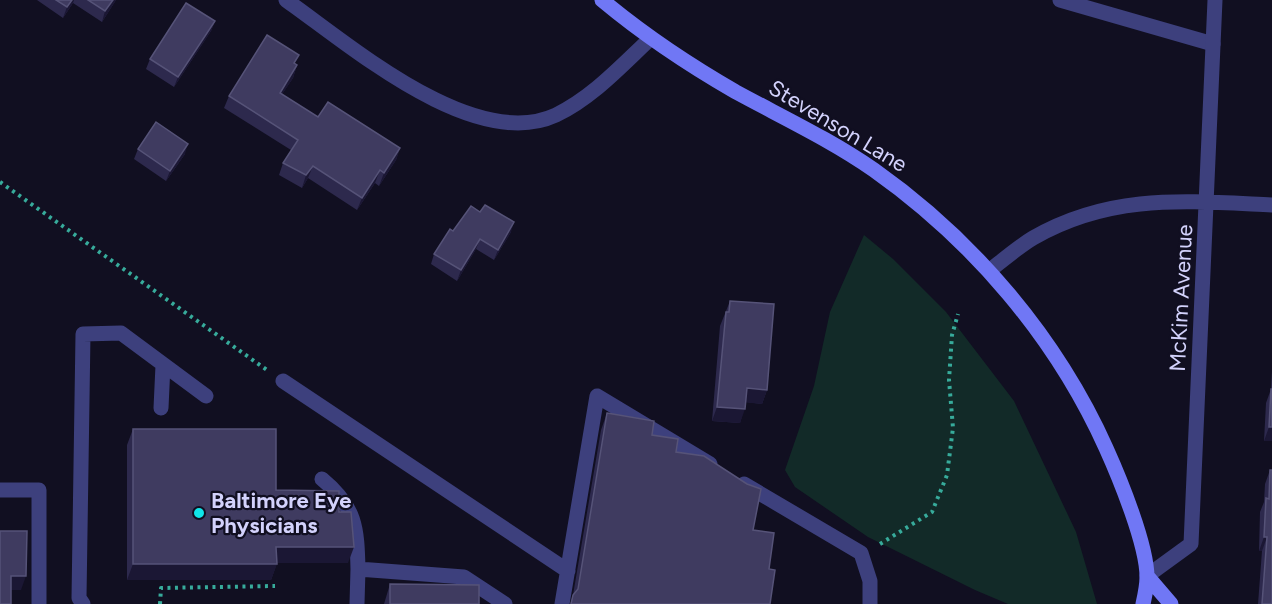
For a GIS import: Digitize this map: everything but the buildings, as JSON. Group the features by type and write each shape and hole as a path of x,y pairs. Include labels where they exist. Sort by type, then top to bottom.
{"street":[{"path":"286,0 425,96 482,119 517,123 553,116 586,99 651,38"},
{"name":"Stevenson Lane","path":"602,0 651,38 702,72 873,169 933,216 989,271 1026,316 1079,392 1127,499 1147,576 1143,604"},
{"path":"1060,0 1213,44"},
{"name":"McKim Avenue","path":"1147,576 1191,544 1208,201 1215,0"},
{"path":"989,271 1031,239 1095,210 1127,203 1208,201 1272,205"},
{"path":"83,604 79,598 82,334 121,333 206,396"},
{"path":"161,408 163,364"},
{"path":"283,381 568,571"},
{"path":"562,604 597,396 861,554 870,581 870,604"},
{"path":"322,479 342,496 357,532 357,604"},
{"path":"0,490 39,490 39,604"},
{"path":"358,569 464,577 505,604"},
{"name":"Stevenson Lane","path":"1147,576 1171,604"}],"path":[{"path":"0,182 283,381"},
{"path":"861,554 932,512 947,475 953,428 949,380 952,336 958,314"},
{"path":"160,604 161,588 275,586"}],"green space":[{"path":"864,235 893,259 946,312 1014,401 1076,532 1097,604 1008,604 868,537 795,487 785,470 814,386 830,312"}],"place":[{"name":"Baltimore Eye Physicians","path":"199,513"}]}
